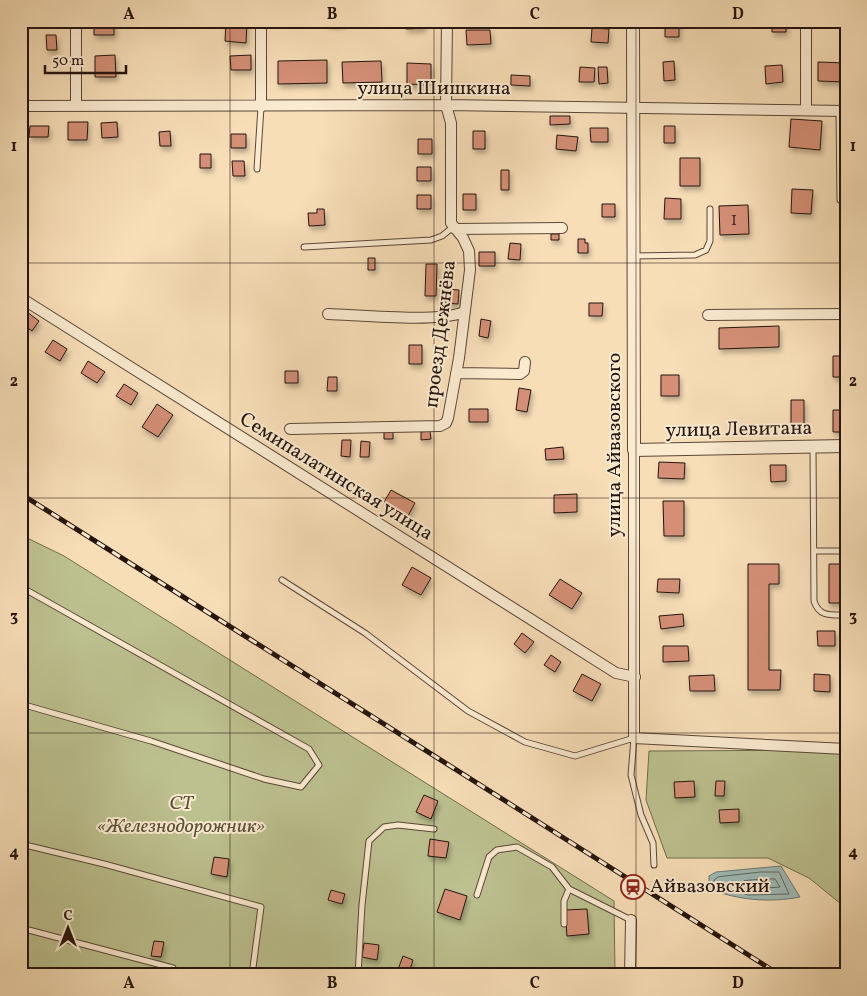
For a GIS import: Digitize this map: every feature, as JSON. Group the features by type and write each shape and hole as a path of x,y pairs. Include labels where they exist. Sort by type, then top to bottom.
{"street":[{"path":"76,21 76,106"},
{"path":"261,21 261,107"},
{"name":"проезд Дежнёва","path":"290,429 433,427 446,423 456,373 470,270 469,251 463,238 451,224 451,123 446,105 447,21"},
{"name":"улица Айвазовского","path":"633,21 634,738"},
{"path":"806,21 806,110"},
{"name":"улица Шишкина","path":"21,106 261,107 446,105 842,111"},
{"path":"454,228 562,228"},
{"name":"Семипалатинская улица","path":"21,298 616,673 635,677"},
{"path":"328,314 432,317 456,316 464,312"},
{"path":"708,315 846,314"},
{"path":"456,373 520,374 524,371 525,362"},
{"name":"улица Левитана","path":"634,450 846,446"},
{"path":"634,738 846,749"},
{"path":"630,975 631,920"}],"lane":[{"path":"257,169 261,107"},
{"path":"840,200 842,111"},
{"path":"633,256 695,256 706,250 710,241 710,209"},
{"path":"304,247 431,240 442,236 454,228"},
{"path":"813,447 814,601 817,610 824,614 846,615"},
{"path":"814,551 846,551"},
{"path":"282,580 365,633 468,711 525,742 575,756 634,738"},
{"path":"21,587 309,750 319,765 301,787 264,779 151,741 21,704"},
{"name":"улица Айвазовского","path":"634,738 631,775 641,815 653,843 654,865"},
{"path":"358,975 362,905 369,841 384,827 398,825 434,829"},
{"path":"21,844 104,864 261,907 252,975"},
{"path":"477,895 489,857 497,850 516,847 526,850 552,867 569,889 631,920"},
{"path":"564,924 564,901 569,889"},
{"path":"21,928 173,968"}],"green space":[{"name":"СТ «Железнодорожник»","path":"21,535 64,556 614,901 615,975 21,975"},
{"path":"846,750 846,908 809,878 768,858 667,858 646,800 649,751"}],"water":[{"path":"781,866 800,897 765,900 731,896 709,889 709,876 716,872"}],"building":[{"path":"94,21 114,21 114,35 94,35"},
{"path":"226,21 247,21 246,43 225,41"},
{"path":"327,21 343,21 343,24 328,24"},
{"path":"406,21 424,21 424,28 406,29"},
{"path":"665,21 679,21 679,37 665,37"},
{"path":"772,21 786,21 786,32 772,32"},
{"path":"592,28 609,29 608,43 591,42"},
{"path":"466,30 490,30 491,44 467,45"},
{"path":"46,35 56,35 57,50 47,50"},
{"path":"115,55 116,77 95,77 95,56"},
{"path":"251,55 251,70 231,70 230,56"},
{"path":"327,60 327,83 278,84 278,61"},
{"path":"381,61 382,82 343,83 342,62"},
{"path":"674,61 675,80 664,81 663,62"},
{"path":"818,62 846,63 846,82 818,81"},
{"path":"407,63 431,64 431,85 407,84"},
{"path":"782,65 783,82 766,84 765,66"},
{"path":"580,67 595,68 594,82 579,82"},
{"path":"598,67 607,67 608,83 599,84"},
{"path":"511,75 530,76 530,86 511,85"},
{"path":"550,116 570,116 570,124 550,125"},
{"path":"791,119 822,121 820,150 789,147"},
{"path":"68,122 88,122 87,140 68,140"},
{"path":"117,122 118,137 102,138 101,123"},
{"path":"30,126 49,126 48,137 29,137"},
{"path":"664,126 675,126 675,143 664,143"},
{"path":"590,128 608,128 608,142 591,142"},
{"path":"170,131 171,146 160,146 159,132"},
{"path":"473,131 485,131 485,149 473,149"},
{"path":"231,134 246,134 246,148 231,148"},
{"path":"557,135 578,137 576,151 556,149"},
{"path":"418,139 432,139 432,154 418,154"},
{"path":"200,154 211,154 211,168 200,168"},
{"path":"680,158 700,158 700,186 680,186"},
{"path":"232,161 244,161 245,176 233,176"},
{"path":"417,167 431,167 431,181 417,181"},
{"path":"501,170 509,170 509,190 501,190"},
{"path":"792,189 813,190 811,214 791,213"},
{"path":"463,194 476,194 476,210 463,210"},
{"path":"417,195 431,195 431,209 417,209"},
{"path":"665,198 681,199 681,219 664,219"},
{"path":"602,204 615,204 615,217 602,217"},
{"path":"748,205 749,234 720,235 719,206"},
{"path":"317,209 324,209 325,225 309,226 308,213 317,213"},
{"path":"551,234 559,234 559,240 551,240"},
{"path":"578,239 585,239 585,243 588,243 588,253 578,253"},
{"path":"510,243 521,244 520,260 508,259"},
{"path":"479,252 495,252 495,266 479,266"},
{"path":"368,258 375,258 375,270 368,270"},
{"path":"426,264 437,264 436,296 425,296"},
{"path":"446,289 459,290 458,304 445,303"},
{"path":"589,303 603,303 602,316 589,316"},
{"path":"23,309 39,321 32,331 21,323"},
{"path":"481,319 491,321 488,338 479,336"},
{"path":"779,326 779,347 719,349 719,328"},
{"path":"53,340 67,349 60,361 45,352"},
{"path":"409,345 422,345 422,364 409,364"},
{"path":"833,356 846,356 846,377 833,377"},
{"path":"88,361 105,372 97,383 81,373"},
{"path":"285,371 298,371 298,383 285,383"},
{"path":"661,375 679,375 679,396 661,396"},
{"path":"328,377 337,377 337,391 327,391"},
{"path":"124,384 138,393 131,405 116,396"},
{"path":"519,388 531,390 527,412 516,410"},
{"path":"791,400 804,400 804,428 791,428"},
{"path":"157,404 173,415 158,437 142,427"},
{"path":"469,409 488,409 488,422 469,422"},
{"path":"833,410 846,410 846,432 833,432"},
{"path":"430,431 431,439 421,440 421,432"},
{"path":"384,432 393,432 393,439 384,439"},
{"path":"342,440 351,440 350,457 341,456"},
{"path":"361,441 370,442 369,457 360,457"},
{"path":"563,447 564,459 546,460 545,449"},
{"path":"659,462 685,463 684,479 658,478"},
{"path":"840,463 846,463 846,478 840,477"},
{"path":"770,465 786,465 786,481 771,482"},
{"path":"391,490 415,503 408,516 384,502"},
{"path":"577,494 577,512 554,513 554,495"},
{"path":"663,501 684,501 684,536 664,536"},
{"path":"748,564 779,564 779,584 769,584 769,670 781,670 780,690 748,690"},
{"path":"829,564 846,564 846,603 829,603"},
{"path":"412,567 431,578 421,595 402,585"},
{"path":"560,579 582,593 572,609 549,595"},
{"path":"658,579 680,579 679,593 657,592"},
{"path":"683,614 684,626 661,629 659,616"},
{"path":"817,631 835,631 835,646 818,646"},
{"path":"522,633 534,642 525,653 514,644"},
{"path":"663,646 688,646 689,661 663,662"},
{"path":"551,655 561,662 555,672 544,665"},
{"path":"582,674 601,684 592,701 573,691"},
{"path":"814,674 830,675 830,692 814,691"},
{"path":"714,675 715,691 690,691 689,676"},
{"path":"694,781 695,797 675,798 674,782"},
{"path":"716,781 725,781 724,796 715,796"},
{"path":"424,795 438,801 431,819 416,812"},
{"path":"739,809 739,822 720,823 719,810"},
{"path":"430,839 449,842 446,858 428,856"},
{"path":"214,857 229,859 227,877 211,874"},
{"path":"445,889 467,896 460,920 437,912"},
{"path":"331,890 345,894 342,904 328,900"},
{"path":"587,909 589,934 567,936 565,910"},
{"path":"154,941 164,942 161,957 151,956"},
{"path":"364,943 379,945 377,960 362,957"},
{"path":"403,956 413,960 408,975 396,975"}],"railway":[{"path":"21,494 780,975"}],"place":[{"name":"Айвазовский","path":"633,887"}]}
